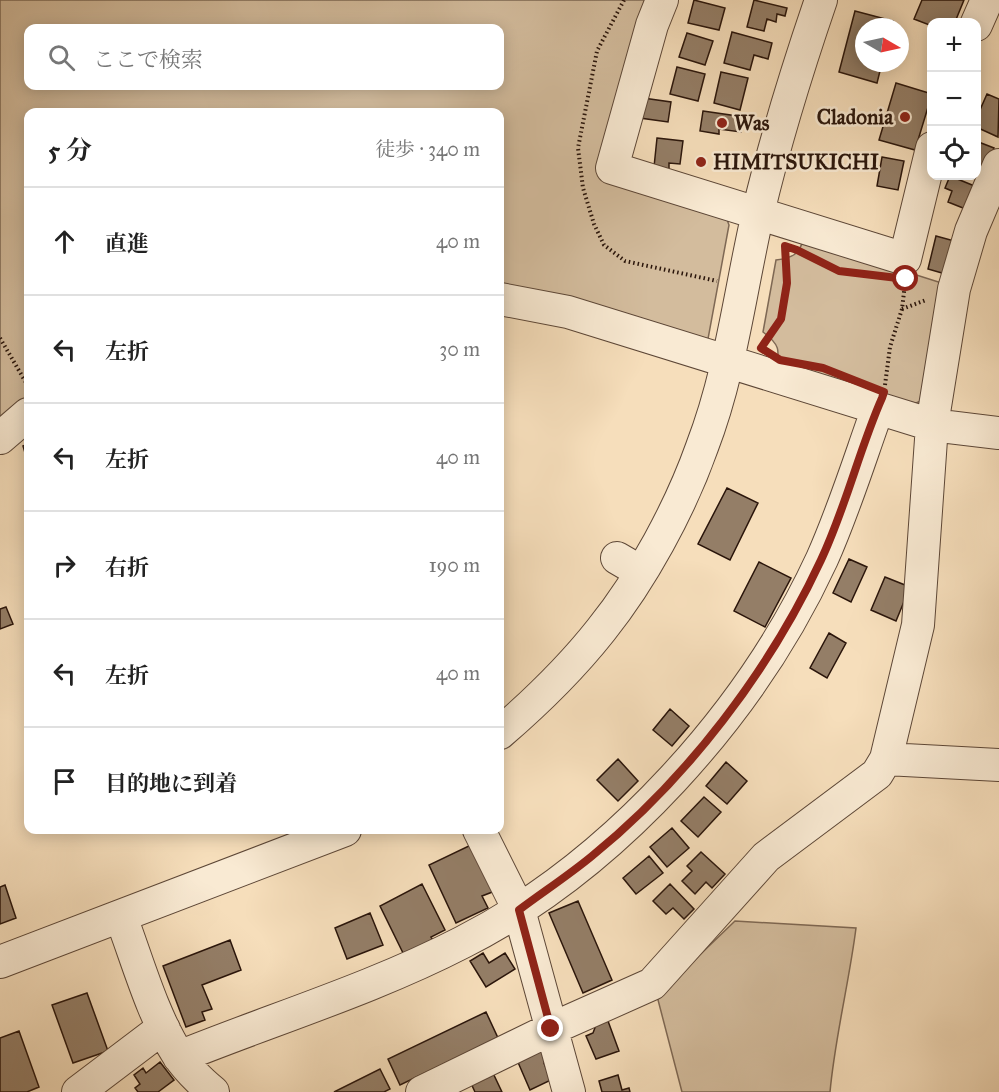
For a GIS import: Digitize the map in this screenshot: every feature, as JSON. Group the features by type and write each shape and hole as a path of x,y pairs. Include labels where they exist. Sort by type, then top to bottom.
{"street":[{"path":"662,0 652,25 612,168 905,259 927,169"},
{"path":"504,730 539,699 602,629 629,565 664,531 702,448 716,408 758,214 796,72 821,0"},
{"path":"979,18 987,0"},
{"path":"422,1092 551,1029 652,984 766,857 877,774 886,759 918,625 932,425 954,289 971,231 999,165"},
{"path":"504,299 568,312 932,425 999,432"},
{"path":"178,1057 401,972 465,942 519,910 592,856 640,813 683,767 730,711 755,676 802,599 822,558 878,408"},
{"path":"0,438 24,417"},
{"path":"886,759 999,765"},
{"path":"0,962 335,834"},
{"path":"481,834 519,910 569,1092"},
{"path":"121,917 164,1029 178,1057 213,1092"},
{"path":"78,1092 164,1029"}],"path":[{"path":"771,354 761,348 781,319 787,283 785,246 791,248"},
{"path":"818,260 839,271 858,274"},
{"path":"878,408 884,392 890,347 902,309"},
{"path":"0,338 24,379"}],"shaded area":[{"path":"0,0 648,0 599,174 725,214 729,225 708,339 697,342 504,290 504,108 24,108 24,405 0,425"},
{"path":"803,239 948,285 930,397 916,403 882,398 775,369 778,357 777,348 763,332 776,260 794,255 800,249"},
{"path":"735,921 856,928 830,1092 682,1092 657,996"}],"building":[{"path":"694,0 725,8 719,30 688,23"},
{"path":"754,0 787,8 785,16 777,14 776,22 767,19 764,31 747,27"},
{"path":"922,0 964,0 957,18 927,18 927,24 914,19"},
{"path":"855,11 882,18 855,18 855,72 880,72 877,83 839,72"},
{"path":"732,32 772,43 768,59 754,55 750,70 724,63"},
{"path":"687,33 713,41 705,65 679,57"},
{"path":"677,67 705,74 698,101 670,94"},
{"path":"721,72 748,78 740,110 714,103"},
{"name":"Cladonia","path":"896,83 927,92 927,110 915,150 879,140"},
{"path":"987,94 999,99 998,137 981,129 981,108"},
{"path":"643,98 671,102 668,122 640,118"},
{"name":"Was","path":"703,111 744,117 741,132 719,129 719,134 700,131"},
{"path":"657,138 683,141 680,164 669,163 669,169 654,167"},
{"path":"981,143 994,148 981,177"},
{"path":"882,157 904,161 898,190 877,186"},
{"path":"948,180 960,180 977,187 968,210 948,202 952,191 945,188"},
{"path":"936,236 958,242 949,275 928,269"},
{"path":"727,488 758,503 730,560 698,544"},
{"path":"849,559 867,567 851,602 833,593"},
{"path":"759,562 791,578 765,627 734,611"},
{"path":"885,577 910,587 896,621 871,610"},
{"path":"6,607 13,624 0,629 0,609"},
{"path":"829,633 846,643 827,678 810,668"},
{"path":"670,709 689,726 672,746 653,730"},
{"path":"618,759 638,781 618,801 597,780"},
{"path":"726,762 747,781 727,804 706,786"},
{"path":"704,797 721,812 698,837 681,821"},
{"path":"672,828 689,848 667,867 650,847"},
{"path":"473,844 495,891 482,896 488,908 456,923 429,865"},
{"path":"701,852 725,874 712,888 706,882 695,894 682,881 692,871 687,866"},
{"path":"649,856 663,873 636,894 623,878"},
{"path":"422,884 445,930 431,937 434,942 405,957 380,906"},
{"path":"670,884 694,909 684,919 673,908 666,914 653,901"},
{"path":"5,885 16,918 0,924 0,887"},
{"path":"578,901 612,980 583,993 549,913"},
{"path":"370,913 383,945 347,959 335,928"},
{"path":"230,940 241,970 202,985 212,1009 202,1012 205,1020 186,1027 163,966"},
{"path":"483,953 489,963 505,953 515,969 486,987 470,961"},
{"path":"87,993 108,1051 73,1063 52,1005"},
{"path":"486,1012 498,1038 400,1085 388,1059"},
{"path":"608,1021 619,1051 596,1059 586,1036 593,1033 596,1025"},
{"path":"19,1031 39,1087 27,1092 0,1092 0,1038"},
{"path":"542,1049 548,1061 544,1063 551,1080 530,1090 517,1060"},
{"path":"160,1062 174,1080 158,1092 138,1092 135,1088 140,1084 134,1075 143,1068 146,1073"},
{"path":"380,1069 390,1089 384,1092 334,1092"},
{"path":"492,1071 502,1092 475,1092 470,1081"},
{"path":"618,1075 622,1090 629,1088 630,1092 602,1092 599,1081"}],"place":[{"name":"Cladonia","path":"905,117"},
{"name":"Was","path":"722,123"},
{"name":"HIMITSUKICHI","path":"701,162"}],"route":[{"path":"551,1029 519,910 592,856 640,813 683,767 730,711 755,676 802,599 822,558 884,392 823,368 780,360 761,348 781,319 787,283 785,246 839,271 906,279"}]}
